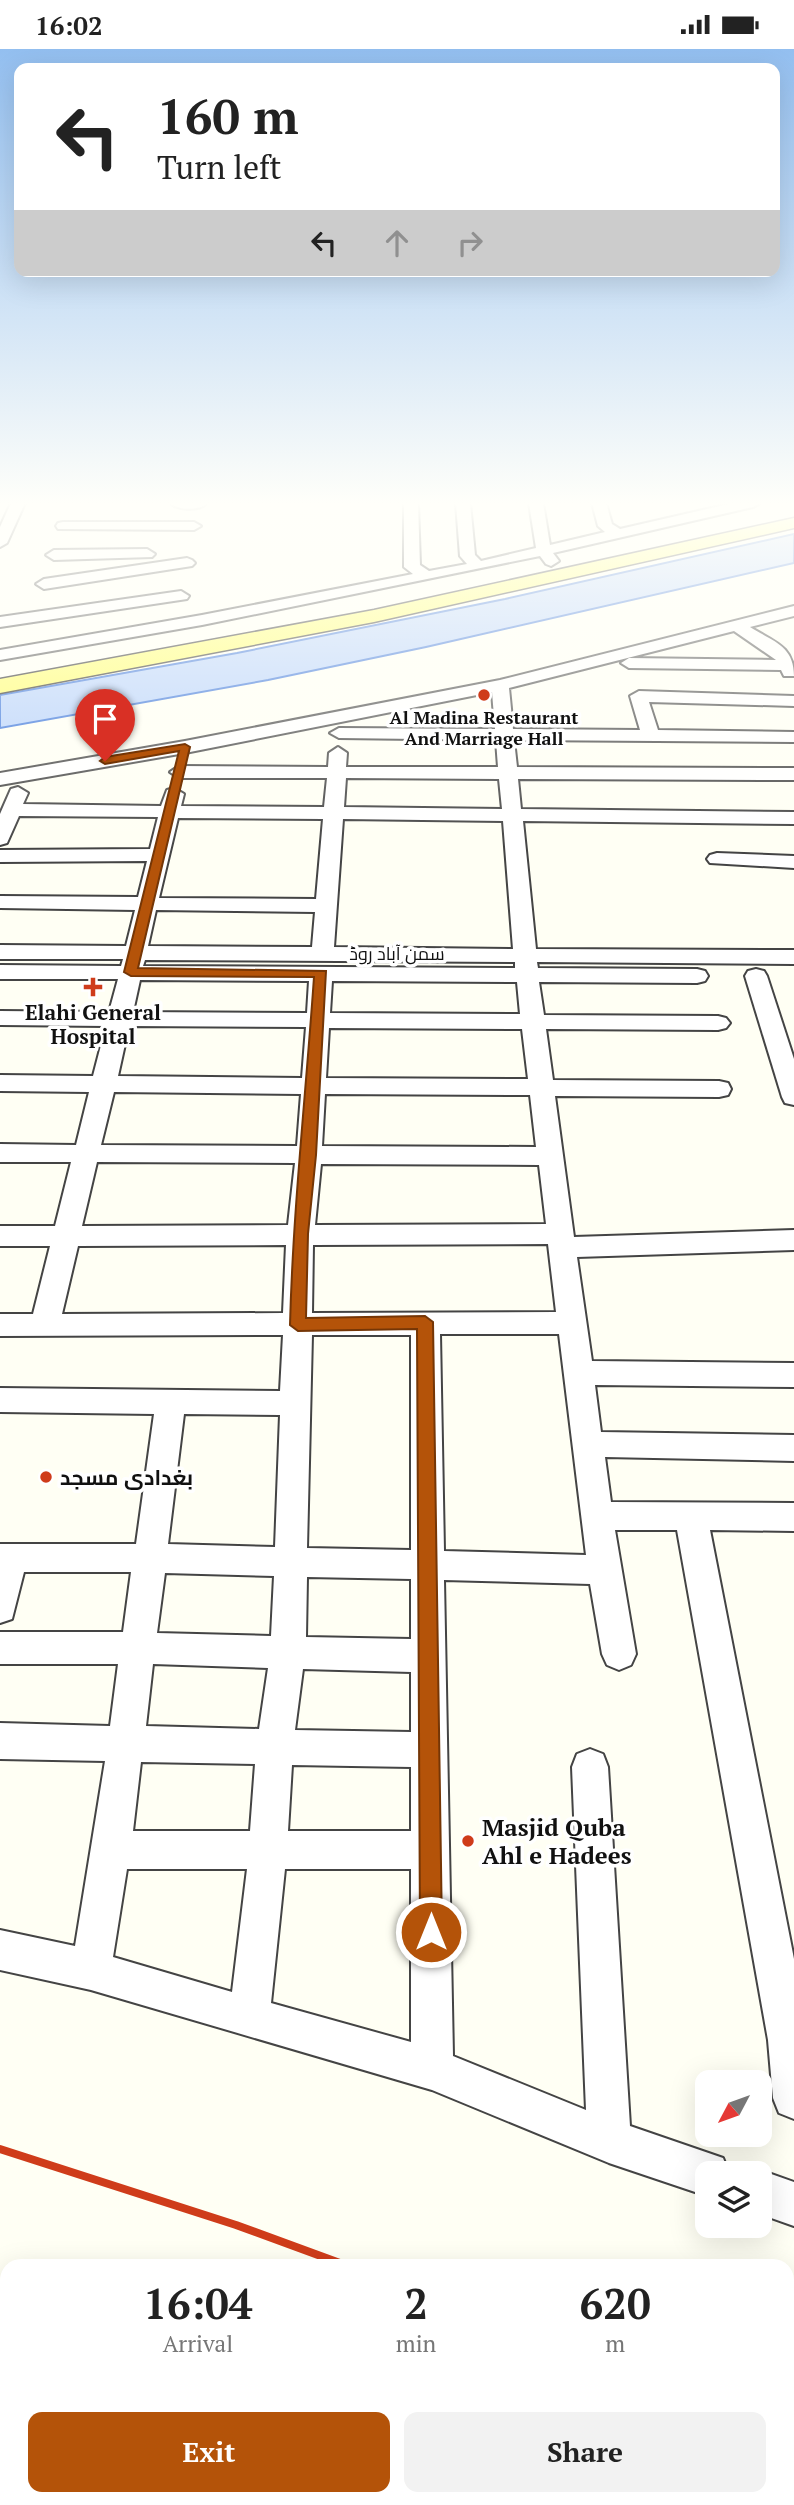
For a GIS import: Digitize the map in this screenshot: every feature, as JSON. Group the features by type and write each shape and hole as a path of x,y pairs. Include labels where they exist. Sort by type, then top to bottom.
{"main road":[{"path":"0,667 271,618"},
{"path":"0,686 365,618"}],"street":[{"path":"0,622 28,618"},
{"path":"0,655 214,618"},
{"path":"0,779 337,724 628,658 767,618"},
{"path":"736,625 790,663"},
{"path":"628,658 790,663"},
{"path":"628,658 650,735"},
{"path":"500,685 526,964 604,1570 618,1654"},
{"path":"639,697 794,701"},
{"path":"337,724 503,733 794,737"},
{"path":"249,2018 268,1852 275,1747 288,1652 300,1234 309,1155 316,1020 336,772 337,724"},
{"path":"45,1324 185,747"},
{"path":"179,772 794,774"},
{"path":"0,839 25,774"},
{"path":"11,810 794,818"},
{"path":"0,856 159,855"},
{"path":"718,859 794,862"},
{"path":"0,902 326,906"},
{"name":"سمن آباد روڈ","path":"0,952 133,961 322,963 526,964 794,957"},
{"name":"سمن آباد روڈ","path":"0,972 133,961"},
{"name":"سمن آباد روڈ","path":"526,964 794,976"},
{"path":"757,976 794,1097"},
{"path":"0,1018 718,1023"},
{"path":"0,1083 719,1089"},
{"path":"0,1153 550,1156"},
{"path":"0,1236 300,1234 561,1240 794,1240"},
{"path":"425,1322 432,2069"},
{"path":"0,1325 572,1323"},
{"path":"578,1373 794,1375"},
{"path":"0,1400 296,1403"},
{"path":"91,1970 111,1850 171,1401"},
{"path":"588,1444 794,1448"},
{"path":"597,1516 793,1521"},
{"path":"691,1518 791,2041 794,2098"},
{"path":"0,1608 5,1558 150,1558 604,1570"},
{"path":"0,1649 138,1648 429,1656"},
{"path":"0,1741 429,1750"},
{"path":"590,1767 609,2141"},
{"path":"111,1850 430,1850"},
{"path":"0,1950 91,1970 432,2069 609,2141 695,2170"},
{"path":"772,2196 794,2204"}],"water":[{"path":"413,618 555,618 268,680 0,728 0,695 237,653"}],"railway":[{"path":"0,2149 236,2225 329,2259"}],"place":[{"name":"Al Madina Restaurant And Marriage Hall","path":"484,695"},
{"name":"Elahi General Hospital","path":"93,987"},
{"name":"بغدادی مسجد","path":"46,1477"},
{"name":"Masjid Quba Ahl e Hadees","path":"468,1841"}],"route":[{"path":"105,761 185,747 131,972 321,973 309,1155 300,1234 298,1325 425,1322 431,1932"}]}
